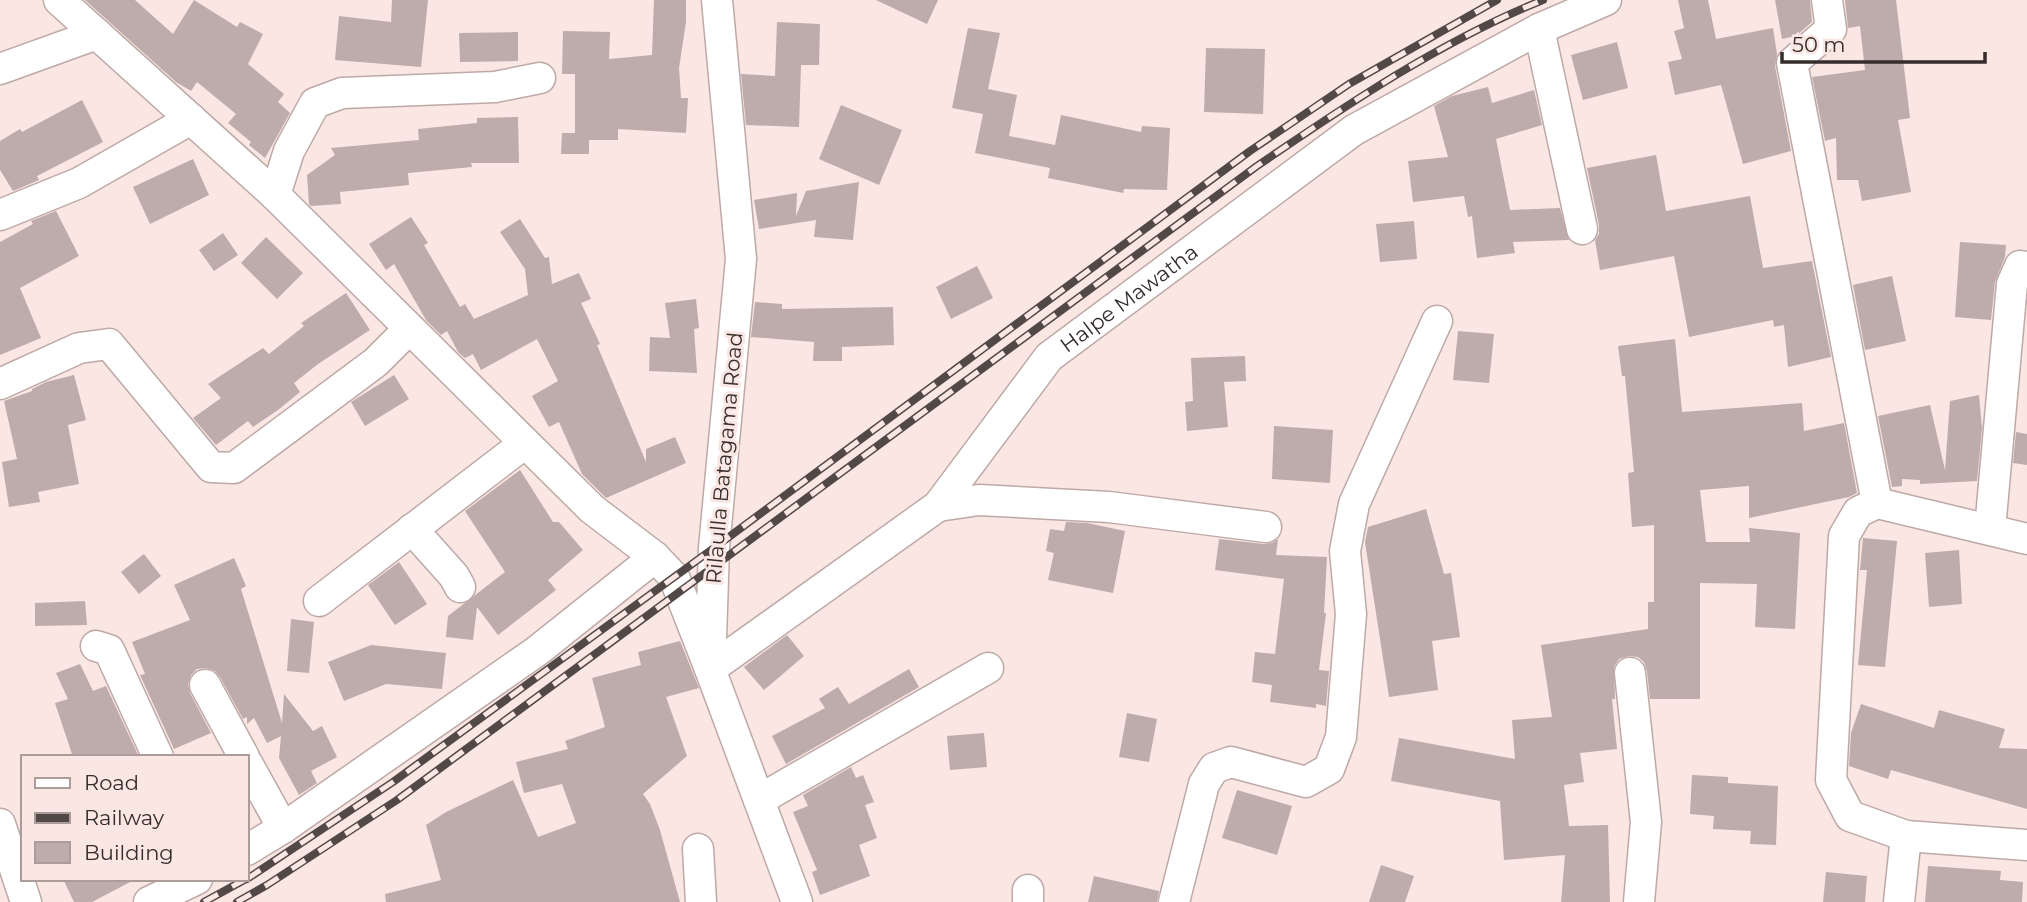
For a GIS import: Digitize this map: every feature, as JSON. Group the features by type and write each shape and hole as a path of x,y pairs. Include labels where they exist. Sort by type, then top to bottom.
{"street":[{"path":"59,0 275,195 592,509 654,557 674,577 710,669"},
{"name":"Rilaulla Batagama Road","path":"717,0 741,259 714,548 710,669 797,902"},
{"name":"Halpe Mawatha","path":"710,669 938,506 1049,357 1354,130 1539,29 1606,0"},
{"path":"1827,0 1831,30 1792,63 1877,503"},
{"path":"1539,29 1582,229"},
{"path":"0,69 97,34"},
{"path":"275,195 289,151 315,103 342,93 495,88 540,78"},
{"path":"0,215 79,183 191,119"},
{"path":"1990,529 2012,284 2020,266 2027,267"},
{"path":"1174,902 1204,784 1214,768 1231,762 1306,782 1329,769 1341,737 1351,614 1345,551 1354,504 1437,321"},
{"path":"0,384 79,348 109,344 211,467 234,468 376,362 409,329"},
{"path":"319,601 525,443"},
{"path":"938,506 979,500 1109,507 1266,527"},
{"path":"2027,539 1877,503 1857,512 1844,536 1831,780 1850,816 1906,836 2027,845"},
{"path":"412,529 454,576 460,587"},
{"path":"248,849 283,828 537,651 654,557"},
{"path":"96,646 110,650 157,755"},
{"path":"759,800 988,668"},
{"path":"1630,673 1646,822 1639,902"},
{"path":"205,685 243,755"},
{"path":"248,764 283,828"},
{"path":"0,824 26,902"},
{"path":"1899,902 1906,836"},
{"path":"698,849 701,902"},
{"path":"149,902 193,881"}],"building":[{"path":"85,0 135,0 173,34 194,0 237,27 240,22 263,34 248,64 284,94 278,102 290,113 265,158 228,123 236,114 197,82 191,91 176,82"},
{"path":"392,0 428,0 421,67 335,60 339,16 391,22"},
{"path":"654,0 686,0 686,22 679,68 681,98 688,98 686,133 618,129 618,140 589,140 589,154 561,154 562,133 575,133 575,74 562,74 563,31 610,32 609,59 652,55"},
{"path":"876,0 938,0 927,24"},
{"path":"1678,0 1708,0 1716,39 1773,28 1777,54 1775,66 1791,151 1743,164 1721,85 1675,95 1668,62 1682,59 1674,31 1684,28"},
{"path":"1775,0 1810,0 1812,22 1796,36 1782,39"},
{"path":"1845,0 1896,0 1910,118 1898,120 1911,192 1862,201 1858,180 1837,180 1836,138 1825,141 1812,77 1865,70 1860,26 1848,28"},
{"path":"777,22 820,24 819,65 801,65 799,127 746,125 741,74 775,76"},
{"path":"968,28 1000,33 988,89 1017,95 1009,136 1055,145 1061,115 1141,132 1142,126 1170,128 1167,190 1124,189 1123,193 1048,178 1050,168 975,153 983,114 952,108"},
{"path":"518,32 518,61 460,62 459,33"},
{"path":"1617,42 1628,88 1583,100 1571,55"},
{"path":"1206,48 1265,49 1263,114 1204,112"},
{"path":"1488,87 1492,103 1534,90 1542,125 1496,139 1510,210 1560,208 1569,240 1513,242 1515,253 1477,258 1472,216 1468,217 1464,196 1413,202 1408,161 1448,157 1434,106 1452,96"},
{"path":"82,100 103,142 37,176 39,180 13,191 0,170 0,141"},
{"path":"841,105 902,130 879,185 819,159"},
{"path":"518,117 519,163 471,163 472,167 408,173 409,185 340,192 341,204 309,204 307,175 335,155 331,148 419,140 418,129 477,123 477,118"},
{"path":"1656,155 1666,211 1750,196 1763,268 1812,261 1831,357 1788,367 1784,325 1774,327 1773,320 1689,337 1674,256 1600,270 1595,240 1599,234 1599,225 1587,168"},
{"path":"193,159 209,195 150,224 133,187"},
{"path":"859,182 853,240 814,237 816,220 759,229 754,200 797,193 796,216 806,191"},
{"path":"56,211 79,256 20,288 41,338 0,355 0,242 33,224 31,221"},
{"path":"411,217 428,243 424,245 460,307 465,304 474,319 528,295 525,269 500,232 520,219 545,258 549,257 552,284 579,273 591,299 581,303 646,462 646,449 675,437 686,463 606,498 582,474 559,422 549,427 532,396 558,381 537,339 481,370 473,354 465,358 458,352 447,331 441,335 426,320 394,264 386,270 369,244"},
{"path":"1414,221 1417,259 1380,262 1376,224"},
{"path":"223,233 238,255 214,271 199,250"},
{"path":"266,237 303,273 277,299 241,263"},
{"path":"1960,242 2006,245 2005,257 1995,282 1991,320 1955,317"},
{"path":"977,266 993,298 951,319 936,287"},
{"path":"1892,276 1906,341 1865,350 1853,285"},
{"path":"346,293 370,330 294,383 300,392 278,410 253,427 248,421 216,445 193,418 221,398 208,384 263,348 269,354 304,326 301,323"},
{"path":"696,299 699,328 694,329 697,373 649,371 650,337 670,338 665,303"},
{"path":"755,302 782,304 782,309 893,307 894,345 842,347 842,361 813,361 814,342 751,337"},
{"path":"1458,331 1494,334 1489,383 1453,380"},
{"path":"1675,339 1682,412 1802,403 1804,431 1844,423 1857,493 1749,518 1749,486 1700,490 1706,542 1750,542 1749,528 1800,533 1795,629 1755,627 1757,584 1700,583 1700,699 1650,699 1644,662 1638,657 1619,659 1614,667 1615,699 1612,699 1617,749 1580,753 1584,782 1564,785 1569,826 1608,825 1610,902 1561,902 1565,855 1504,860 1500,801 1391,781 1399,738 1515,759 1512,720 1552,717 1541,645 1648,629 1648,602 1654,602 1654,525 1632,527 1628,473 1634,472 1625,376 1622,376 1618,346"},
{"path":"1245,356 1246,381 1224,382 1228,427 1187,431 1185,402 1193,401 1191,358"},
{"path":"74,375 86,420 68,425 79,484 38,492 40,502 9,507 2,462 17,459 4,401 32,391 46,382"},
{"path":"394,375 409,399 365,426 351,402"},
{"path":"1979,395 1982,428 1977,481 1920,484 1920,480 1902,479 1902,486 1892,487 1878,416 1930,405 1945,470 1950,401"},
{"path":"1274,426 1333,430 1330,483 1272,479"},
{"path":"2016,432 2027,434 2027,465 2013,463"},
{"path":"520,470 553,522 559,522 583,550 548,580 556,590 498,635 477,607 473,640 446,637 448,616 505,572 465,511"},
{"path":"1426,509 1444,574 1451,573 1460,637 1432,641 1438,690 1389,697 1365,542 1368,527"},
{"path":"1066,522 1087,523 1125,531 1113,593 1048,580 1054,553 1046,551 1050,529 1064,531"},
{"path":"1863,538 1897,541 1885,667 1858,665 1867,570 1860,570"},
{"path":"1219,539 1264,544 1278,539 1276,555 1327,557 1326,613 1319,670 1329,671 1326,706 1316,704 1316,708 1270,702 1272,685 1252,682 1255,652 1275,654 1284,579 1215,570"},
{"path":"1959,550 1962,604 1929,607 1925,553"},
{"path":"144,554 161,576 139,594 121,572"},
{"path":"234,558 246,586 241,589 282,723 284,694 313,731 322,726 337,757 311,771 317,783 299,795 279,758 281,736 267,743 254,718 247,724 247,717 243,719 215,671 197,669 188,684 211,733 174,749 140,675 145,674 132,642 190,620 174,585"},
{"path":"399,562 427,604 395,625 368,585"},
{"path":"85,601 87,625 35,626 35,603"},
{"path":"291,619 314,622 309,673 287,671"},
{"path":"787,635 804,656 764,690 744,667"},
{"path":"680,641 699,688 666,697 687,756 643,794 660,830 680,902 386,902 385,894 441,880 426,825 446,812 513,780 538,837 576,823 562,784 524,793 516,762 568,749 565,741 605,727 592,678 641,665 638,652"},
{"path":"371,645 446,653 442,689 386,684 344,701 328,662"},
{"path":"80,664 93,691 106,686 138,755 72,755 55,703 68,699 56,673"},
{"path":"909,669 919,687 786,764 772,736 825,708 819,699 838,687 849,704"},
{"path":"1861,704 1934,728 1939,710 2005,729 1999,748 2027,749 2027,809 1891,770 1888,779 1849,766 1851,733"},
{"path":"1127,713 1157,719 1149,762 1119,757"},
{"path":"984,733 987,767 950,770 947,736"},
{"path":"851,767 856,778 863,775 874,802 865,805 877,838 859,845 870,876 820,895 812,872 817,870 793,812 808,806 803,795"},
{"path":"1692,775 1728,777 1728,783 1778,786 1776,845 1750,844 1751,831 1713,829 1714,816 1690,814"},
{"path":"1237,790 1292,806 1277,855 1222,838"},
{"path":"1381,865 1414,876 1405,902 1369,902"},
{"path":"1928,866 2001,871 2000,880 2023,882 2022,902 1925,902"},
{"path":"1826,872 1867,876 1865,902 1823,902"},
{"path":"1094,876 1159,891 1157,902 1088,902"},
{"path":"64,881 132,881 92,902 74,902"}],"railway":[{"path":"248,878 393,782 1250,151 1349,84 1497,0"},
{"path":"237,902 397,800 1257,166 1432,54 1505,16 1543,0"},
{"path":"204,902 242,881"}]}
